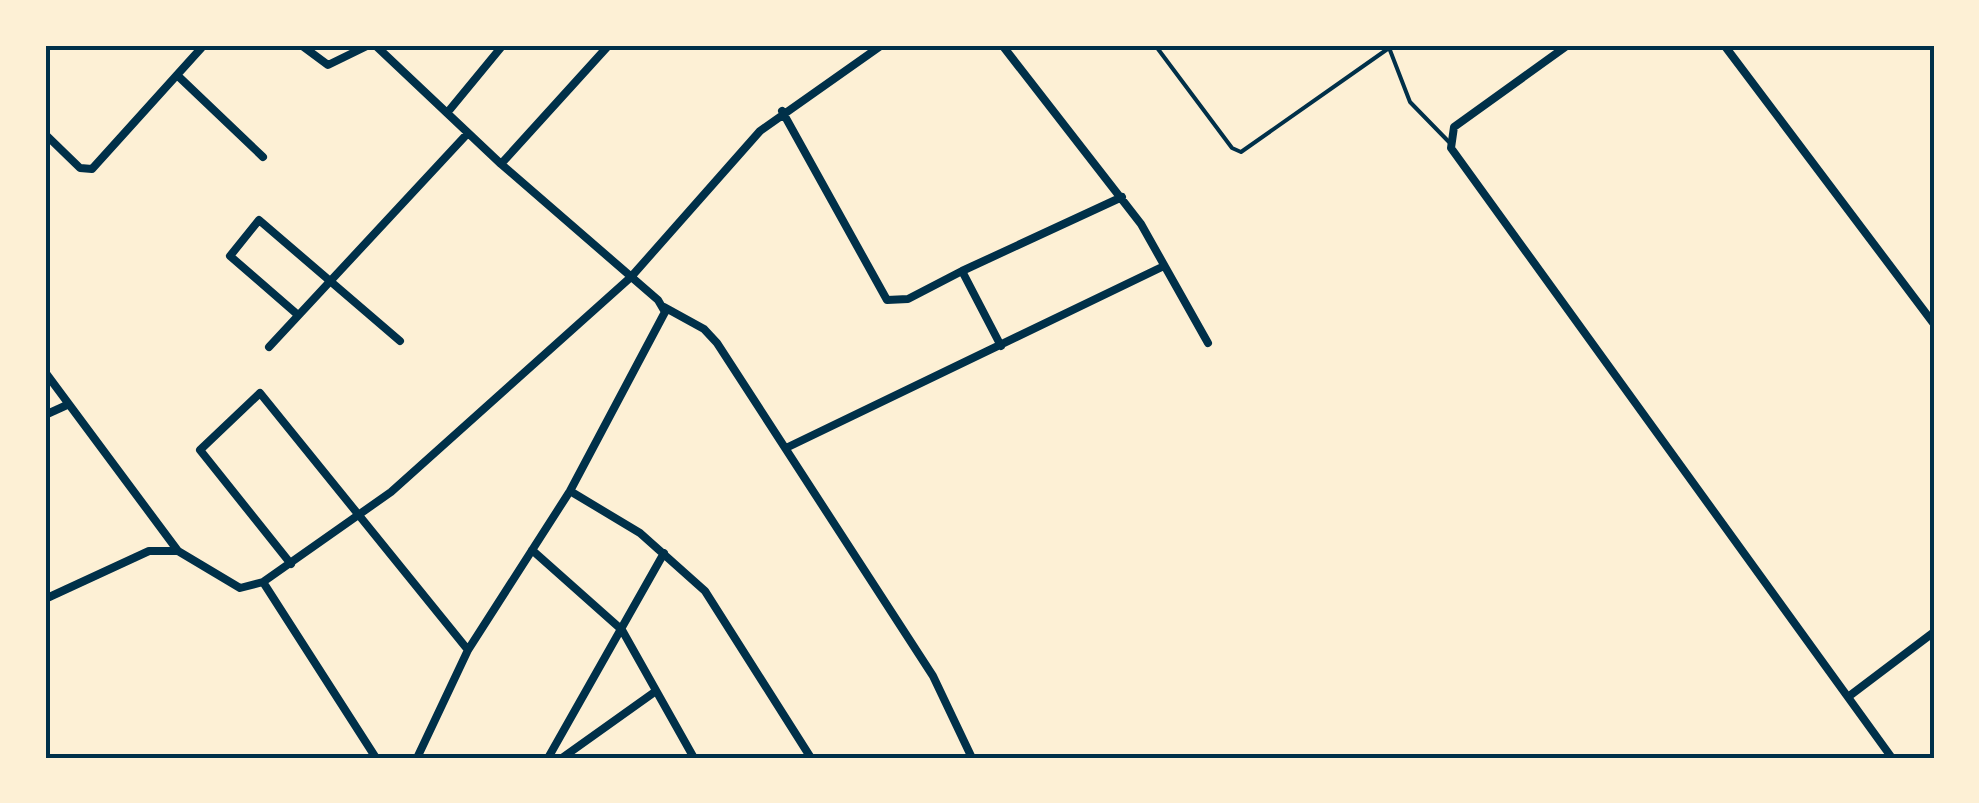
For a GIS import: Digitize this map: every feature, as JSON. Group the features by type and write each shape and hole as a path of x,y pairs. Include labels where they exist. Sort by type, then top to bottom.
{"street":[{"path":"45,134 80,168 92,168 204,45"},
{"path":"301,45 328,65 372,45 664,307 704,329 718,344 932,676 972,758"},
{"path":"447,113 503,45"},
{"path":"501,164 608,45"},
{"path":"1002,45 1122,197 1208,343"},
{"path":"1568,45 1454,127 1449,142 1892,758"},
{"path":"1724,45 1932,316"},
{"path":"45,372 178,551 226,584 240,588 264,582 360,517 631,276 782,111 879,46"},
{"path":"177,75 262,156"},
{"path":"782,111 887,300 908,299 1122,197"},
{"path":"269,347 468,132"},
{"path":"298,315 230,256 256,222 265,223 400,341"},
{"path":"786,448 1164,266"},
{"path":"962,270 1001,346"},
{"path":"417,758 468,650 570,491 663,317 664,307"},
{"path":"291,564 200,450 257,394 266,396 468,650"},
{"path":"45,415 68,405"},
{"path":"570,491 640,533 704,592 811,758"},
{"path":"532,550 622,630 694,758"},
{"path":"45,599 149,551 178,551"},
{"path":"548,758 664,554"},
{"path":"264,582 376,758"},
{"path":"1848,697 1934,632"},
{"path":"562,758 656,690"}],"lane":[{"path":"1155,45 1232,148 1241,152 1388,46 1410,102 1449,142"}]}
